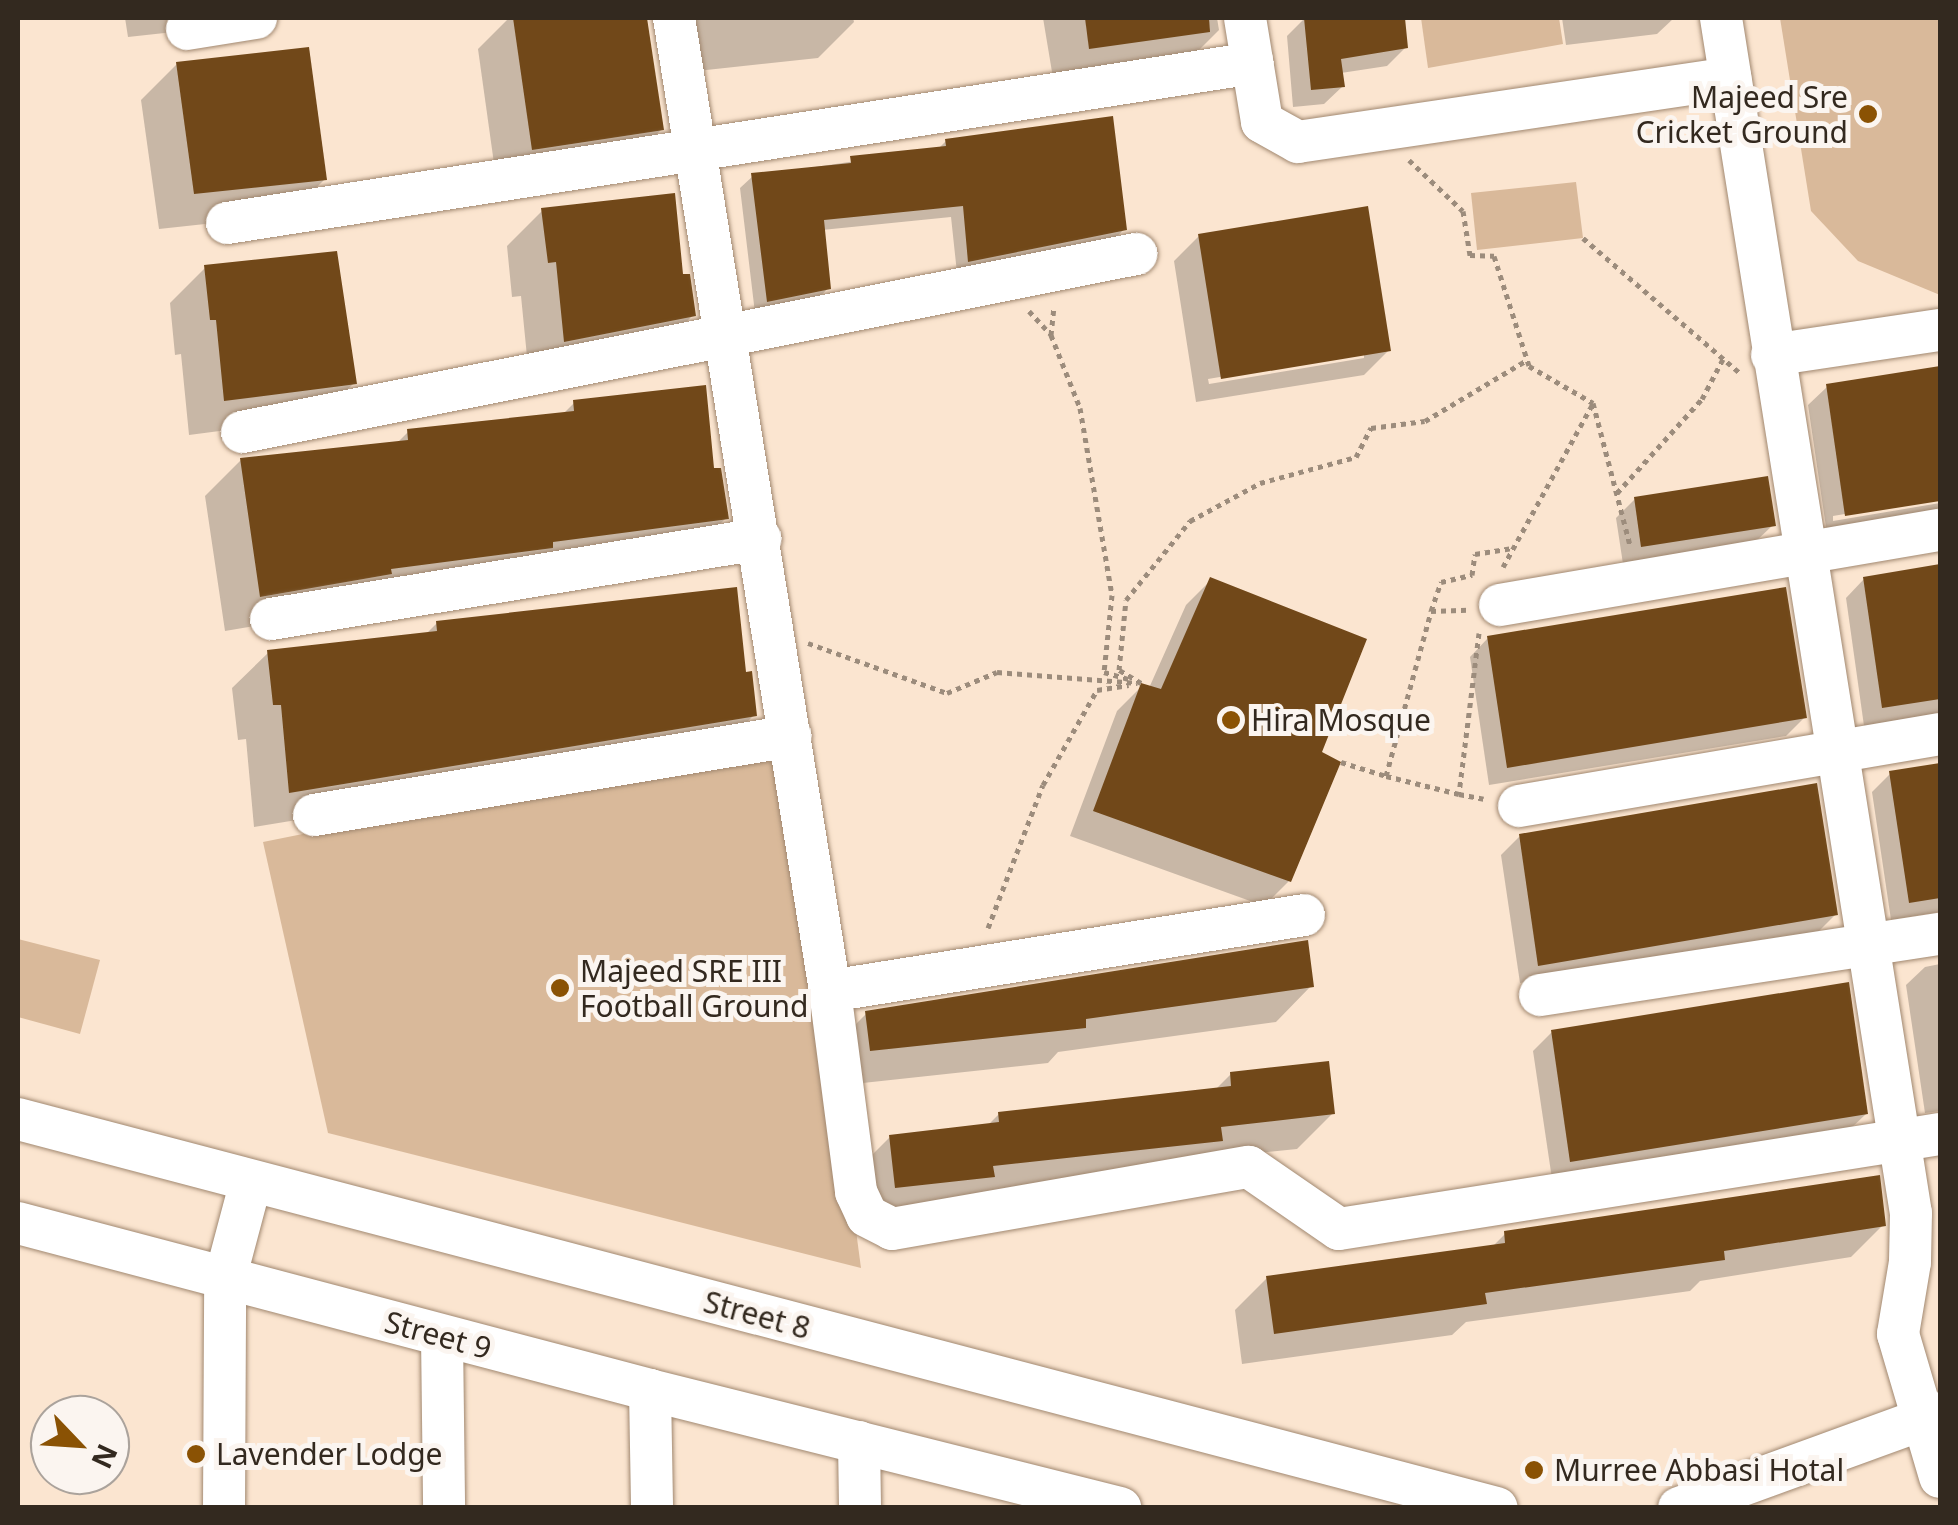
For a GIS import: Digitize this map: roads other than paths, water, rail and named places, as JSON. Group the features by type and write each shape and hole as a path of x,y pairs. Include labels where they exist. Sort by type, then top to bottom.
{"street":[{"path":"186,29 256,18"},
{"path":"674,18 760,539 830,991 856,1192 868,1216 892,1229 1249,1166 1339,1229 1940,1134"},
{"path":"1245,18 1262,122 1298,142 1730,78"},
{"path":"1720,18 1802,552 1911,1213 1910,1262 1898,1334 1931,1417 1940,1477"},
{"path":"227,222 698,146 1253,64"},
{"path":"242,432 1136,254"},
{"path":"1772,355 1940,330"},
{"path":"1500,606 1940,530"},
{"path":"271,619 760,539"},
{"path":"1519,806 1940,734"},
{"path":"314,815 790,736"},
{"path":"830,991 1304,915"},
{"path":"1540,995 1940,934"},
{"name":"Street 8","path":"18,1119 1497,1508"},
{"path":"224,1508 225,1279 251,1181"},
{"name":"Street 9","path":"18,1223 1072,1501 1120,1508"},
{"path":"442,1336 444,1508"},
{"path":"650,1390 652,1508"},
{"path":"1680,1508 1931,1417"},
{"path":"859,1442 860,1508"}],"place":[{"name":"Majeed Sre Cricket Ground","path":"1868,114"},
{"name":"Hira Mosque","path":"1231,720"},
{"name":"Majeed SRE III Football Ground","path":"560,988"},
{"name":"Lavender Lodge","path":"196,1454"},
{"name":"Murree Abbasi Hotal","path":"1534,1470"}]}
